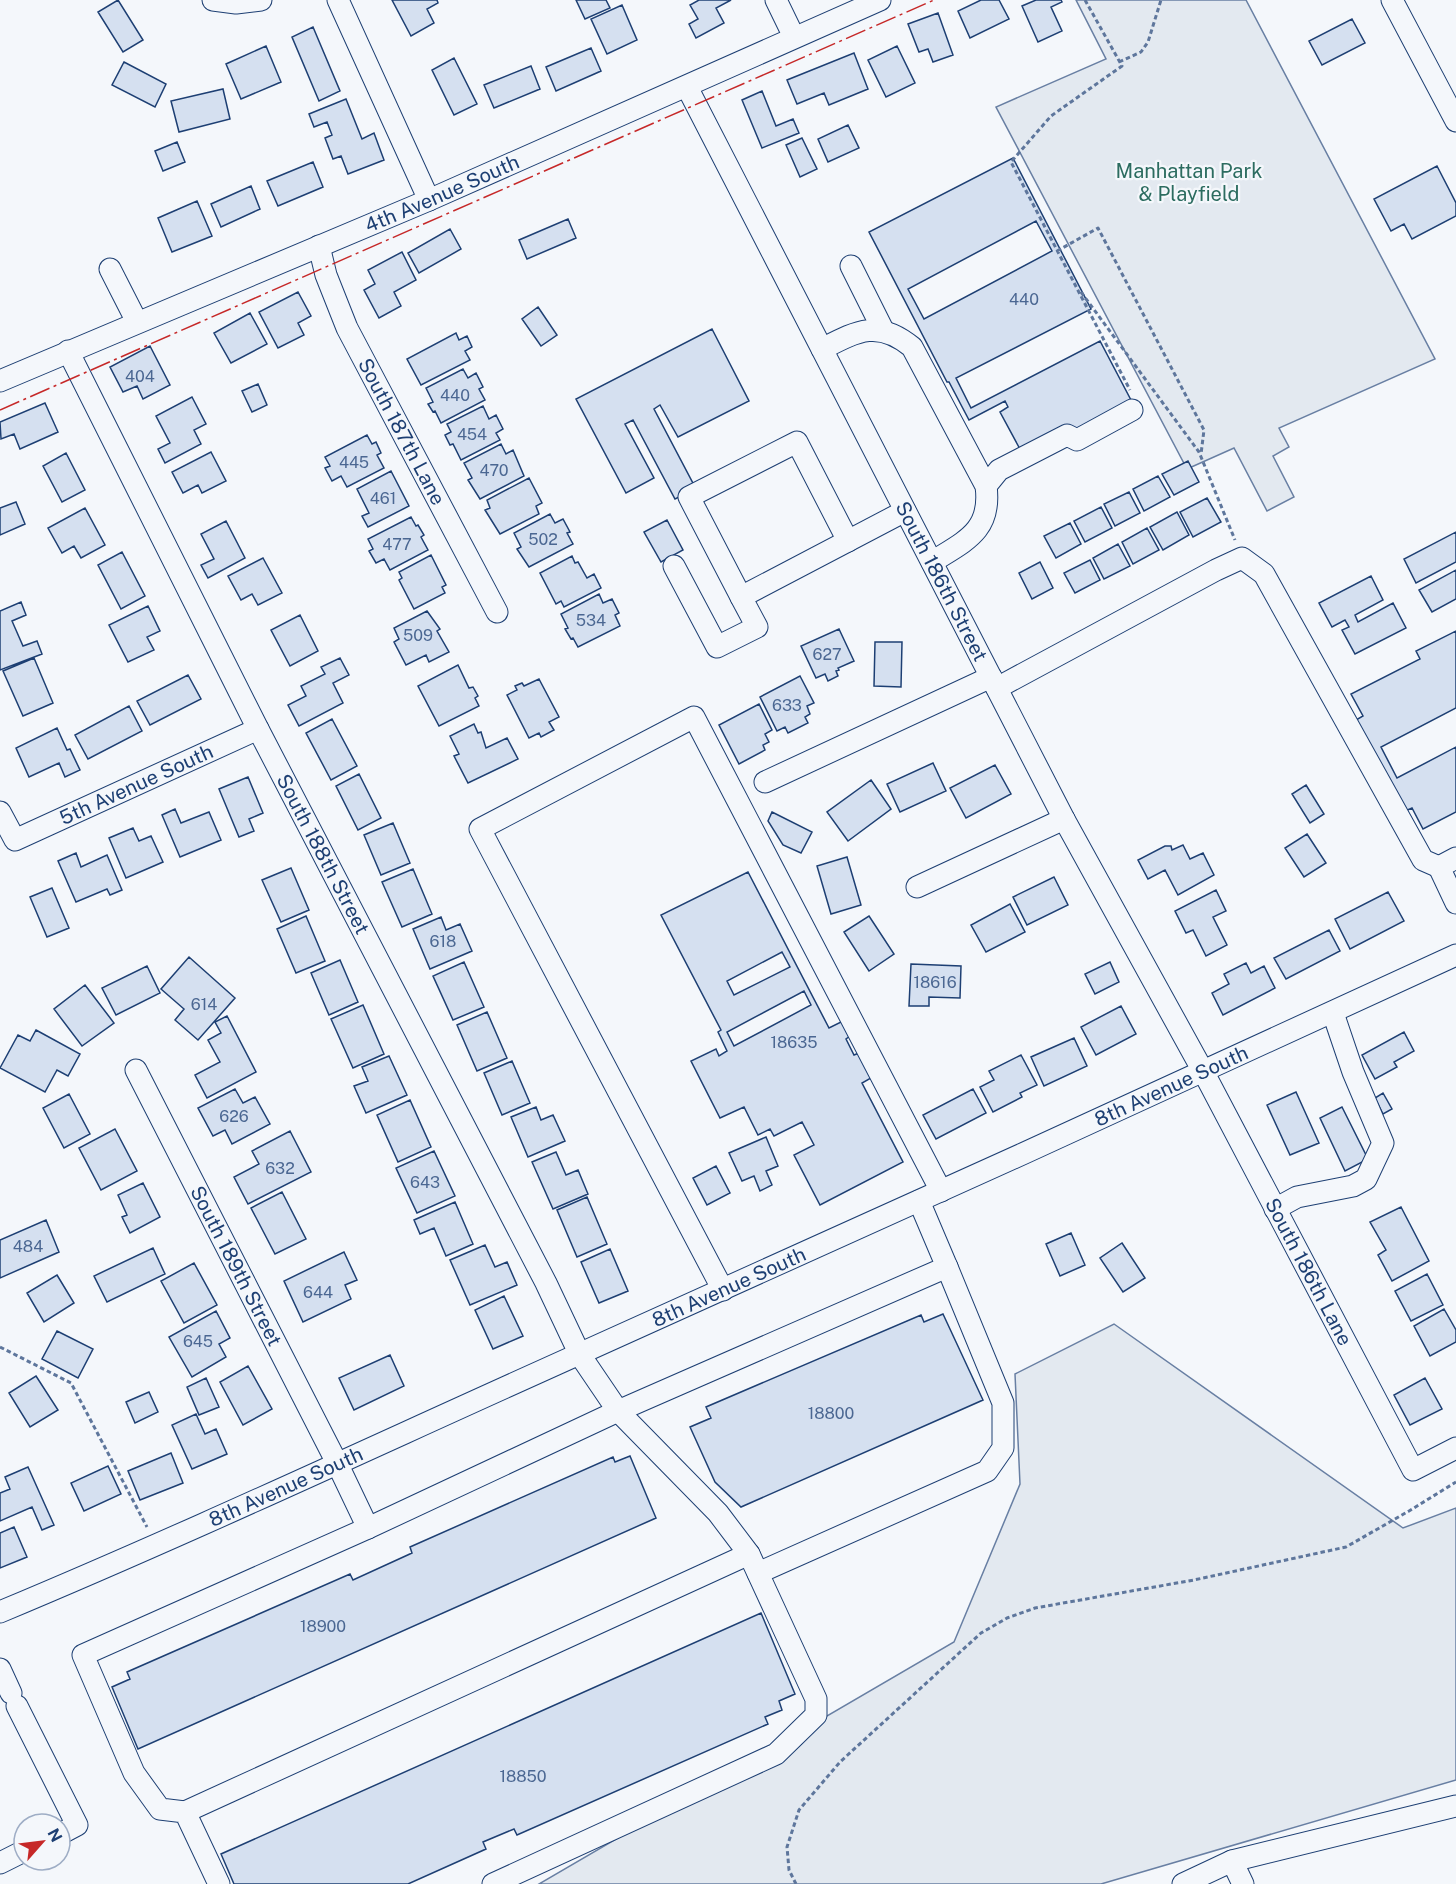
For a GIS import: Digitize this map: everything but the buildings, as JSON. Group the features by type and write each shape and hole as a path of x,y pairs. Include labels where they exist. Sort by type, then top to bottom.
{"street":[{"path":"213,0 236,3 261,0"},
{"path":"339,0 429,200"},
{"path":"776,0 794,37"},
{"name":"4th Avenue South","path":"0,381 429,200 880,0"},
{"path":"1392,0 1456,122"},
{"name":"South 186th Street","path":"687,87 1064,819 1204,1072"},
{"name":"South 187th Lane","path":"319,246 326,275 347,328 496,612"},
{"path":"851,266 884,330"},
{"path":"110,268 136,322"},
{"path":"822,349 851,334 867,329 884,330 899,336 912,347 986,486 988,502 985,518 976,532 932,562"},
{"name":"South 188th Street","path":"68,351 258,729 540,1272 580,1355 618,1411 718,1513 749,1554 816,1699 816,1715 776,1754 493,1884"},
{"path":"986,486 999,470 1066,435 1077,440 1132,410"},
{"path":"674,566 717,647 757,627 689,497 797,442 848,541"},
{"path":"741,597 905,511"},
{"path":"765,782 994,683 1242,558 1264,574 1423,860 1447,862 1456,903"},
{"path":"723,1290 480,829 694,717 941,1191"},
{"name":"5th Avenue South","path":"0,812 15,840 258,729"},
{"path":"917,887 1064,819"},
{"name":"8th Avenue South","path":"0,1612 156,1545 580,1355 1456,955"},
{"path":"1275,1209 1297,1197 1353,1186 1366,1179 1383,1143 1353,1072 1333,1012"},
{"name":"South 189th Street","path":"136,1070 368,1528"},
{"name":"South 186th Lane","path":"1204,1072 1413,1470 1456,1448"},
{"path":"758,1573 987,1471 1003,1448 1003,1403 919,1201"},
{"path":"749,1554 185,1812 160,1809 134,1773 83,1655 368,1528 618,1411 947,1267"},
{"path":"0,1668 70,1812"},
{"path":"1183,1884 1232,1861 1455,1809"},
{"path":"185,1812 219,1884"},
{"path":"72,1815 77,1825 72,1828"},
{"path":"1232,1861 1243,1884"}],"path":[{"path":"1085,0 1122,66 1051,116 1011,162 1136,401 1132,410"},
{"path":"1119,62 1141,52 1148,42 1161,0"},
{"path":"1057,251 1098,228 1204,430 1201,456"},
{"path":"1075,284 1201,456 1242,558"},
{"path":"0,1347 71,1383 156,1545"},
{"path":"796,1884 789,1870 787,1847 799,1810 840,1762 981,1633 1007,1618 1035,1608 1194,1580 1346,1547 1409,1512 1456,1482"}],"green space":[{"name":"Manhattan Park & Playfield","path":"1076,0 1246,0 1435,359 1279,428 1289,447 1273,456 1294,497 1267,511 1234,448 1187,469 996,107 1106,59"},
{"path":"1114,1324 1403,1528 1456,1508 1456,1780 1101,1884 539,1884 954,1642 1020,1484 1015,1374"}],"power":[{"path":"0,410 934,0"}]}
